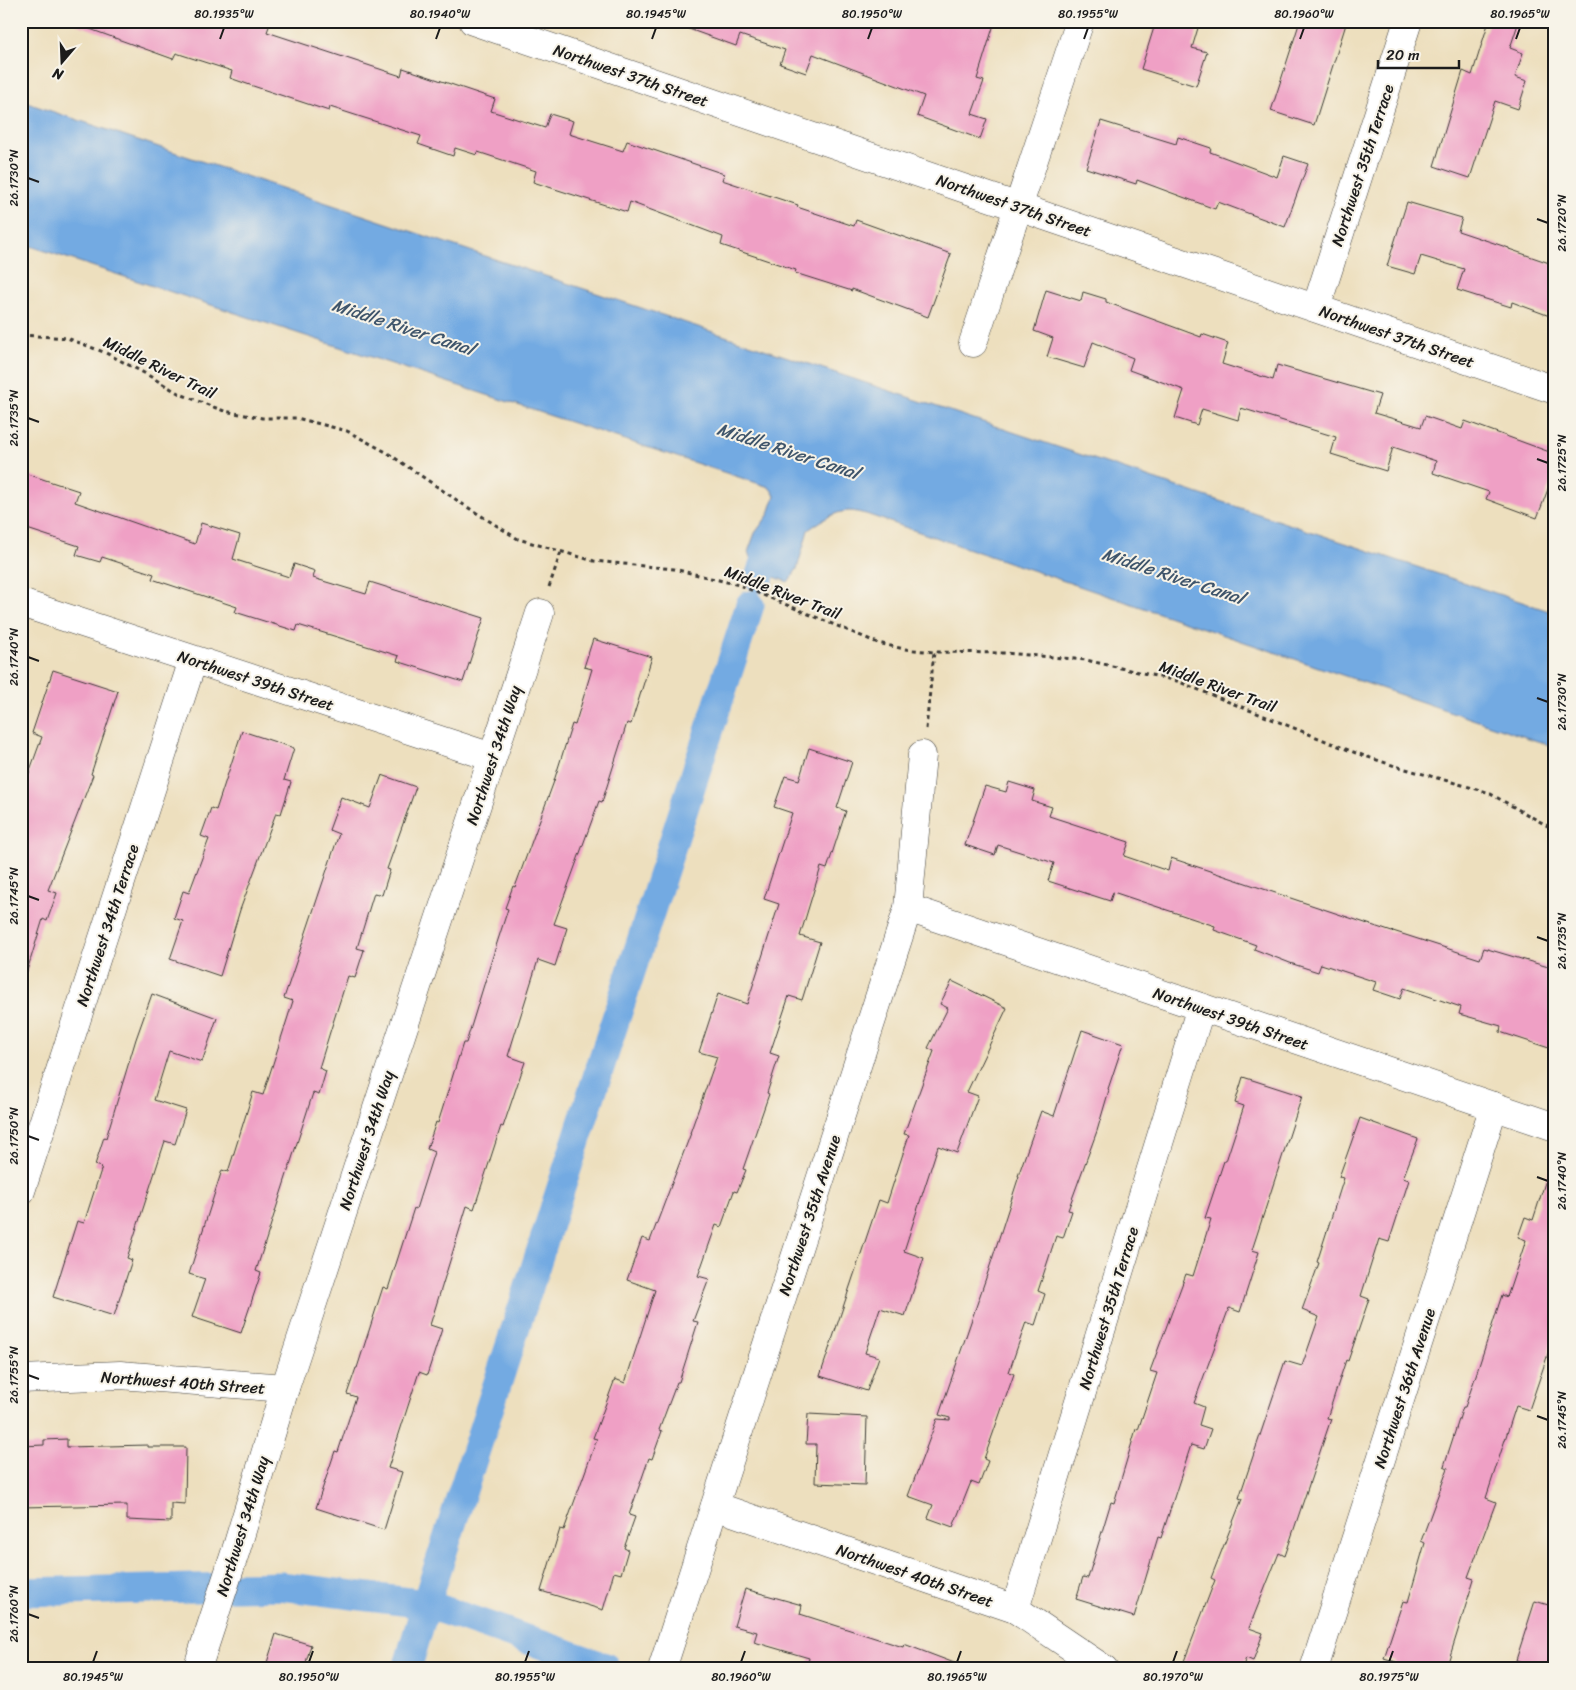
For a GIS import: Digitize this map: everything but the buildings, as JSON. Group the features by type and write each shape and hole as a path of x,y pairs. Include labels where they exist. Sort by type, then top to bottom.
{"street":[{"name":"Northwest 37th Street","path":"473,21 1555,390"},
{"path":"973,343 1080,21"},
{"name":"Northwest 35th Terrace","path":"1316,308 1408,21"},
{"name":"Northwest 39th Street","path":"21,603 492,757"},
{"name":"Northwest 34th Way","path":"197,1669 236,1550 285,1388 540,613"},
{"name":"Northwest 34th Terrace","path":"21,1191 194,660"},
{"name":"Northwest 35th Avenue","path":"662,1669 908,908 922,755"},
{"name":"Northwest 39th Street","path":"908,908 1555,1127"},
{"name":"Northwest 35th Terrace","path":"1015,1609 1201,1008"},
{"name":"Northwest 36th Avenue","path":"1314,1669 1494,1106"},
{"name":"Northwest 40th Street","path":"21,1379 120,1375 285,1388"},
{"name":"Northwest 40th Street","path":"714,1506 1015,1609 1104,1669"}],"path":[{"name":"Middle River Trail","path":"21,335 67,338 106,353 180,394 224,411 262,418 297,418 347,431 386,452 518,539 594,561 674,569 739,585 878,643 904,649 934,652 1005,653 1086,660 1177,681 1356,753 1394,766 1487,792 1555,830"},
{"path":"540,613 561,552"},
{"path":"922,755 934,652"}],"water":[{"name":"Middle River Canal","path":"21,101 1555,613 1555,747 858,512 843,511 808,530 797,569 788,582 755,570 748,552 755,533 769,514 775,495 769,487 21,243"}],"waterway":[{"path":"759,578 773,535"},
{"path":"407,1669 426,1604 750,605"},
{"path":"21,1592 280,1586 426,1604 605,1667"}]}
